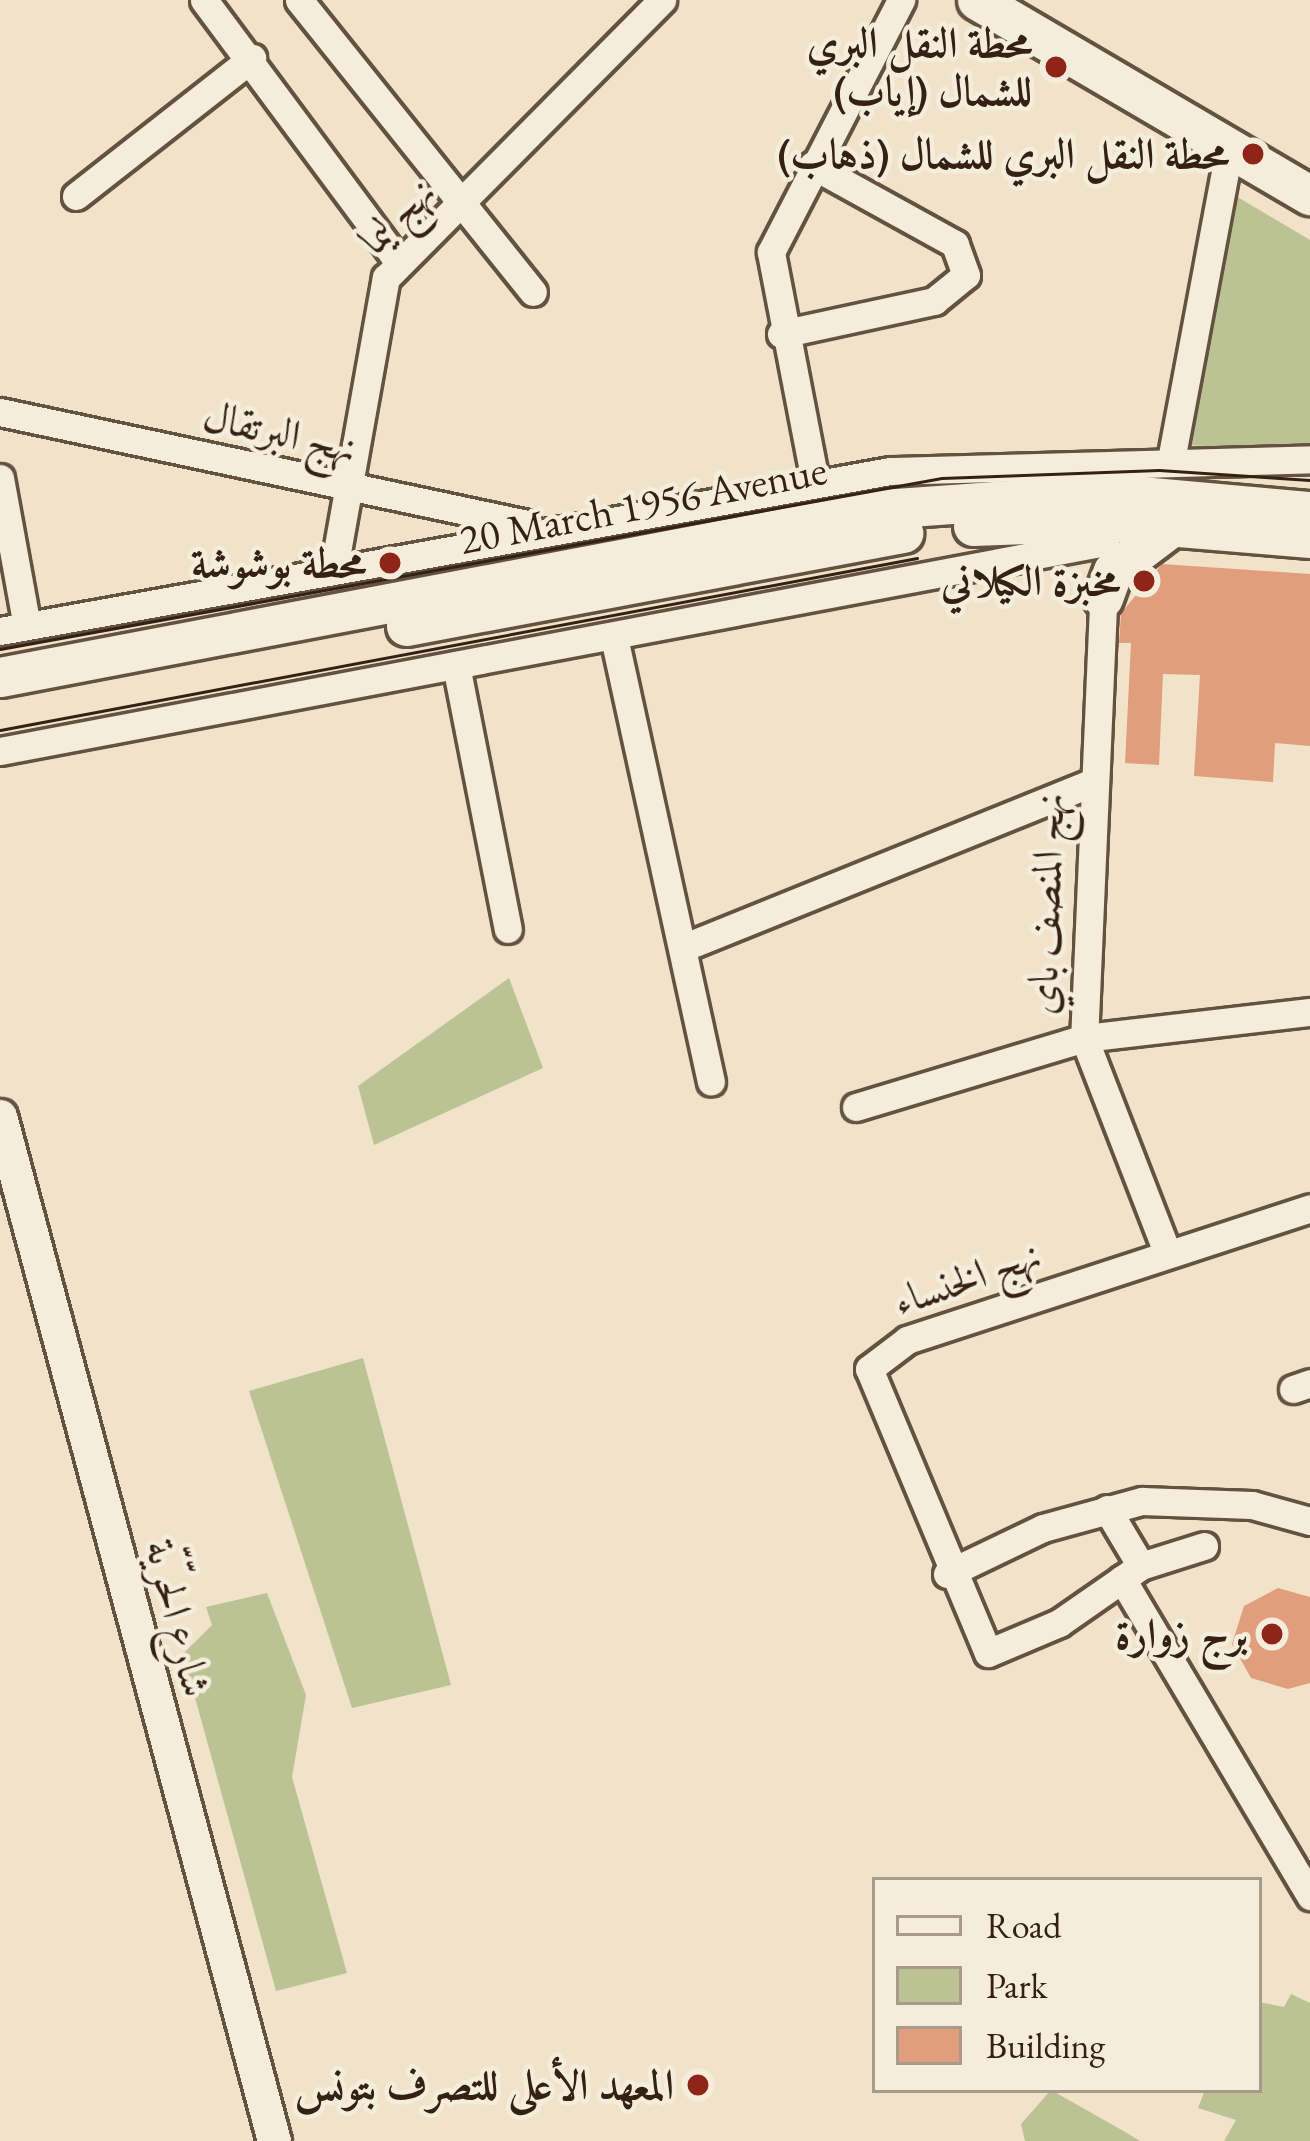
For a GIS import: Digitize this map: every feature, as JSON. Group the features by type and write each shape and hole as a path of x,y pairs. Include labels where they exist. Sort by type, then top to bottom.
{"main road":[{"path":"976,0 1310,195"},
{"name":"20 March 1956 Avenue","path":"0,677 822,518 1106,518 1310,511"},
{"name":"20 March 1956 Avenue","path":"0,703 873,537 1106,518 1310,538"},
{"path":"1103,598 1113,572 1174,525"}],"street":[{"path":"204,0 252,58 398,261"},
{"path":"299,0 459,212 532,292"},
{"name":"نهج ليما","path":"335,563 377,306 398,261 459,212 662,0"},
{"path":"815,482 781,334 772,252 812,165 901,0"},
{"path":"76,196 252,58"},
{"path":"1172,455 1229,150"},
{"path":"781,334 934,301 966,275 955,244 812,165"},
{"name":"نهج البرتقال","path":"6,421 543,526"},
{"name":"20 March 1956 Avenue","path":"14,628 335,563 815,482 1172,455 1310,459"},
{"path":"0,478 14,628"},
{"name":"20 March 1956 Avenue","path":"0,751 614,637 1106,518"},
{"name":"نهج المنصف باي","path":"1106,518 1084,1038 1167,1252"},
{"path":"614,637 711,1082"},
{"path":"456,665 508,929"},
{"path":"695,943 1092,783"},
{"path":"856,1107 1084,1038 1310,1012"},
{"name":"شارع الحرّيّة","path":"0,1116 274,2141"},
{"name":"نهج الخنساء","path":"947,1574 870,1387 876,1356 1167,1252 1310,1208"},
{"path":"1204,1546 1132,1573 996,1654 982,1648 947,1574 1107,1509 1252,1505 1310,1521"},
{"path":"1107,1509 1132,1573 1310,1896"}],"green space":[{"path":"1229,192 1310,240 1310,451 1187,445"},
{"path":"509,978 543,1068 374,1145 358,1086"},
{"path":"363,1358 451,1685 352,1708 249,1391"},
{"path":"267,1593 306,1695 292,1777 347,1973 276,1991 183,1654 212,1625 206,1607"},
{"path":"1291,1994 1310,2003 1310,2141 1224,2141 1236,2120 1198,2108 1204,2093 1262,2093 1262,2003 1284,2007"},
{"path":"1048,2093 1056,2093 1140,2141 1025,2141 1021,2124"}],"building":[{"path":"1162,564 1310,574 1310,746 1275,743 1273,782 1194,776 1200,675 1163,674 1159,765 1125,763 1131,643 1119,643 1121,613"},
{"name":"برج زوارة","path":"1278,1588 1310,1597 1310,1683 1288,1689 1251,1678 1232,1644 1244,1606"}],"tram line":[{"path":"0,649 942,478 1159,470 1310,480"},
{"path":"0,730 917,558"}],"place":[{"name":"محطة النقل البري للشمال (إياب)","path":"1056,67"},
{"name":"محطة النقل البري للشمال (ذهاب)","path":"1253,154"},
{"name":"محطة بوشوشة","path":"390,563"},
{"name":"مخبزة الكيلاني","path":"1144,581"},
{"name":"برج زوارة","path":"1272,1634"},
{"name":"المعهد الأعلى للتصرف بتونس","path":"698,2085"}]}
